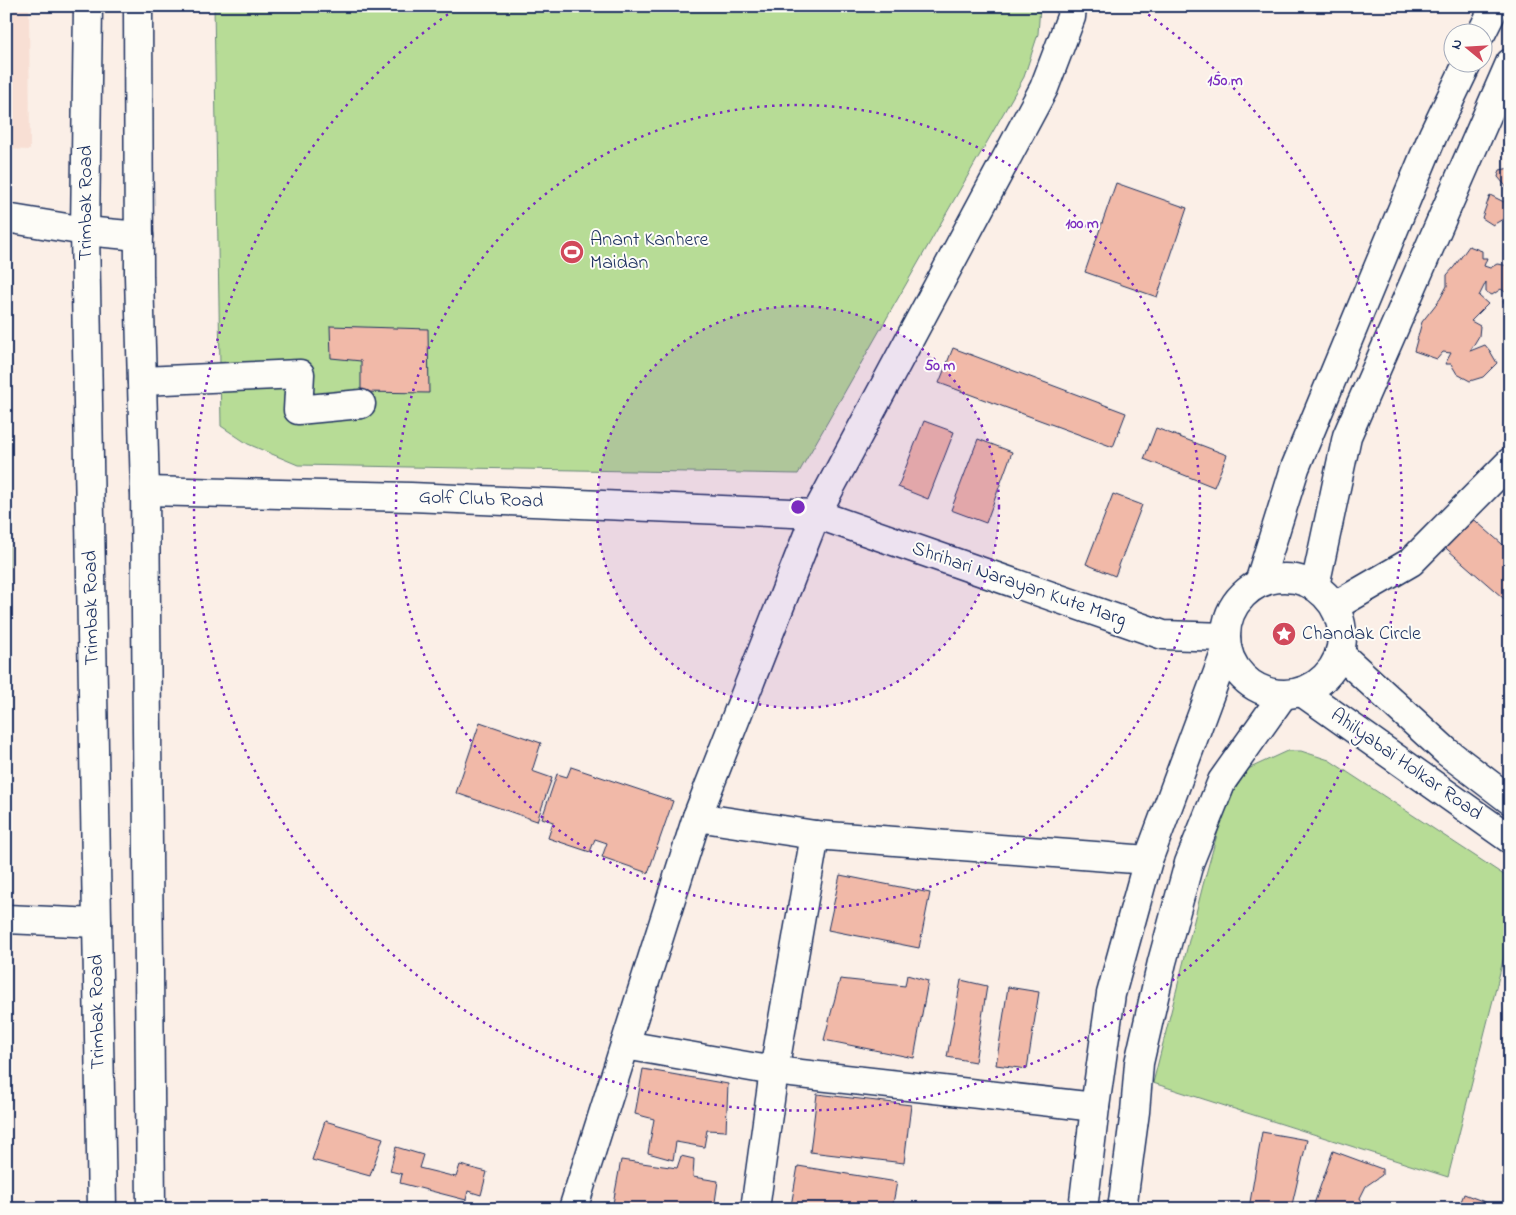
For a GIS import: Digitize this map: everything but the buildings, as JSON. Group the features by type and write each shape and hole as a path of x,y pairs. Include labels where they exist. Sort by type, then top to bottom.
{"main road":[{"name":"Trimbak Road","path":"88,6 85,231 102,1209"},
{"path":"138,6 139,236 146,491 151,1209"},
{"path":"573,1209 697,816 816,514 1044,88 1071,17 1072,6"},
{"path":"1487,22 1495,6"},
{"path":"1315,586 1348,436 1510,63"},
{"path":"1258,583 1295,468 1433,135 1463,72"},
{"path":"6,218 85,231 139,236"},
{"path":"142,381 300,374 298,410 361,404"},
{"path":"1335,606 1411,562 1510,462"},
{"name":"Golf Club Road","path":"146,491 410,497 816,514"},
{"name":"Shrihari Narayan Kute Marg","path":"816,514 1163,635 1226,642"},
{"path":"1083,1209 1111,994 1148,860 1226,642 1228,620 1234,605 1245,592 1258,583 1277,577 1297,578 1315,586 1326,594 1335,606 1340,618 1340,654 1333,668 1319,683 1292,693 1263,690 1247,681 1234,666 1226,642"},
{"name":"Ahilyabai Holkar Road","path":"1340,654 1447,752 1510,800"},
{"path":"1122,1209 1140,1063 1162,962 1189,863 1222,781 1292,693"},
{"name":"Ahilyabai Holkar Road","path":"1292,693 1510,839"},
{"path":"697,816 815,835 1148,860"},
{"path":"755,1209 774,1071 815,835"},
{"path":"6,920 97,923"},
{"path":"625,1045 774,1071 1095,1107"}],"shaded area":[{"path":"6,6 29,6 30,150 6,149"}],"green space":[{"name":"Anant Kanhere Maidan","path":"214,6 1040,6 1038,34 1024,77 798,474 298,465 248,444 221,426"},
{"path":"6,272 8,272 10,581 6,581"},
{"path":"1287,751 1301,751 1329,760 1510,879 1510,933 1448,1177 1153,1083 1220,824 1234,791 1248,769"}],"place":[{"name":"Anant Kanhere Maidan","path":"572,252"},
{"name":"Chandak Circle","path":"1284,634"}]}
